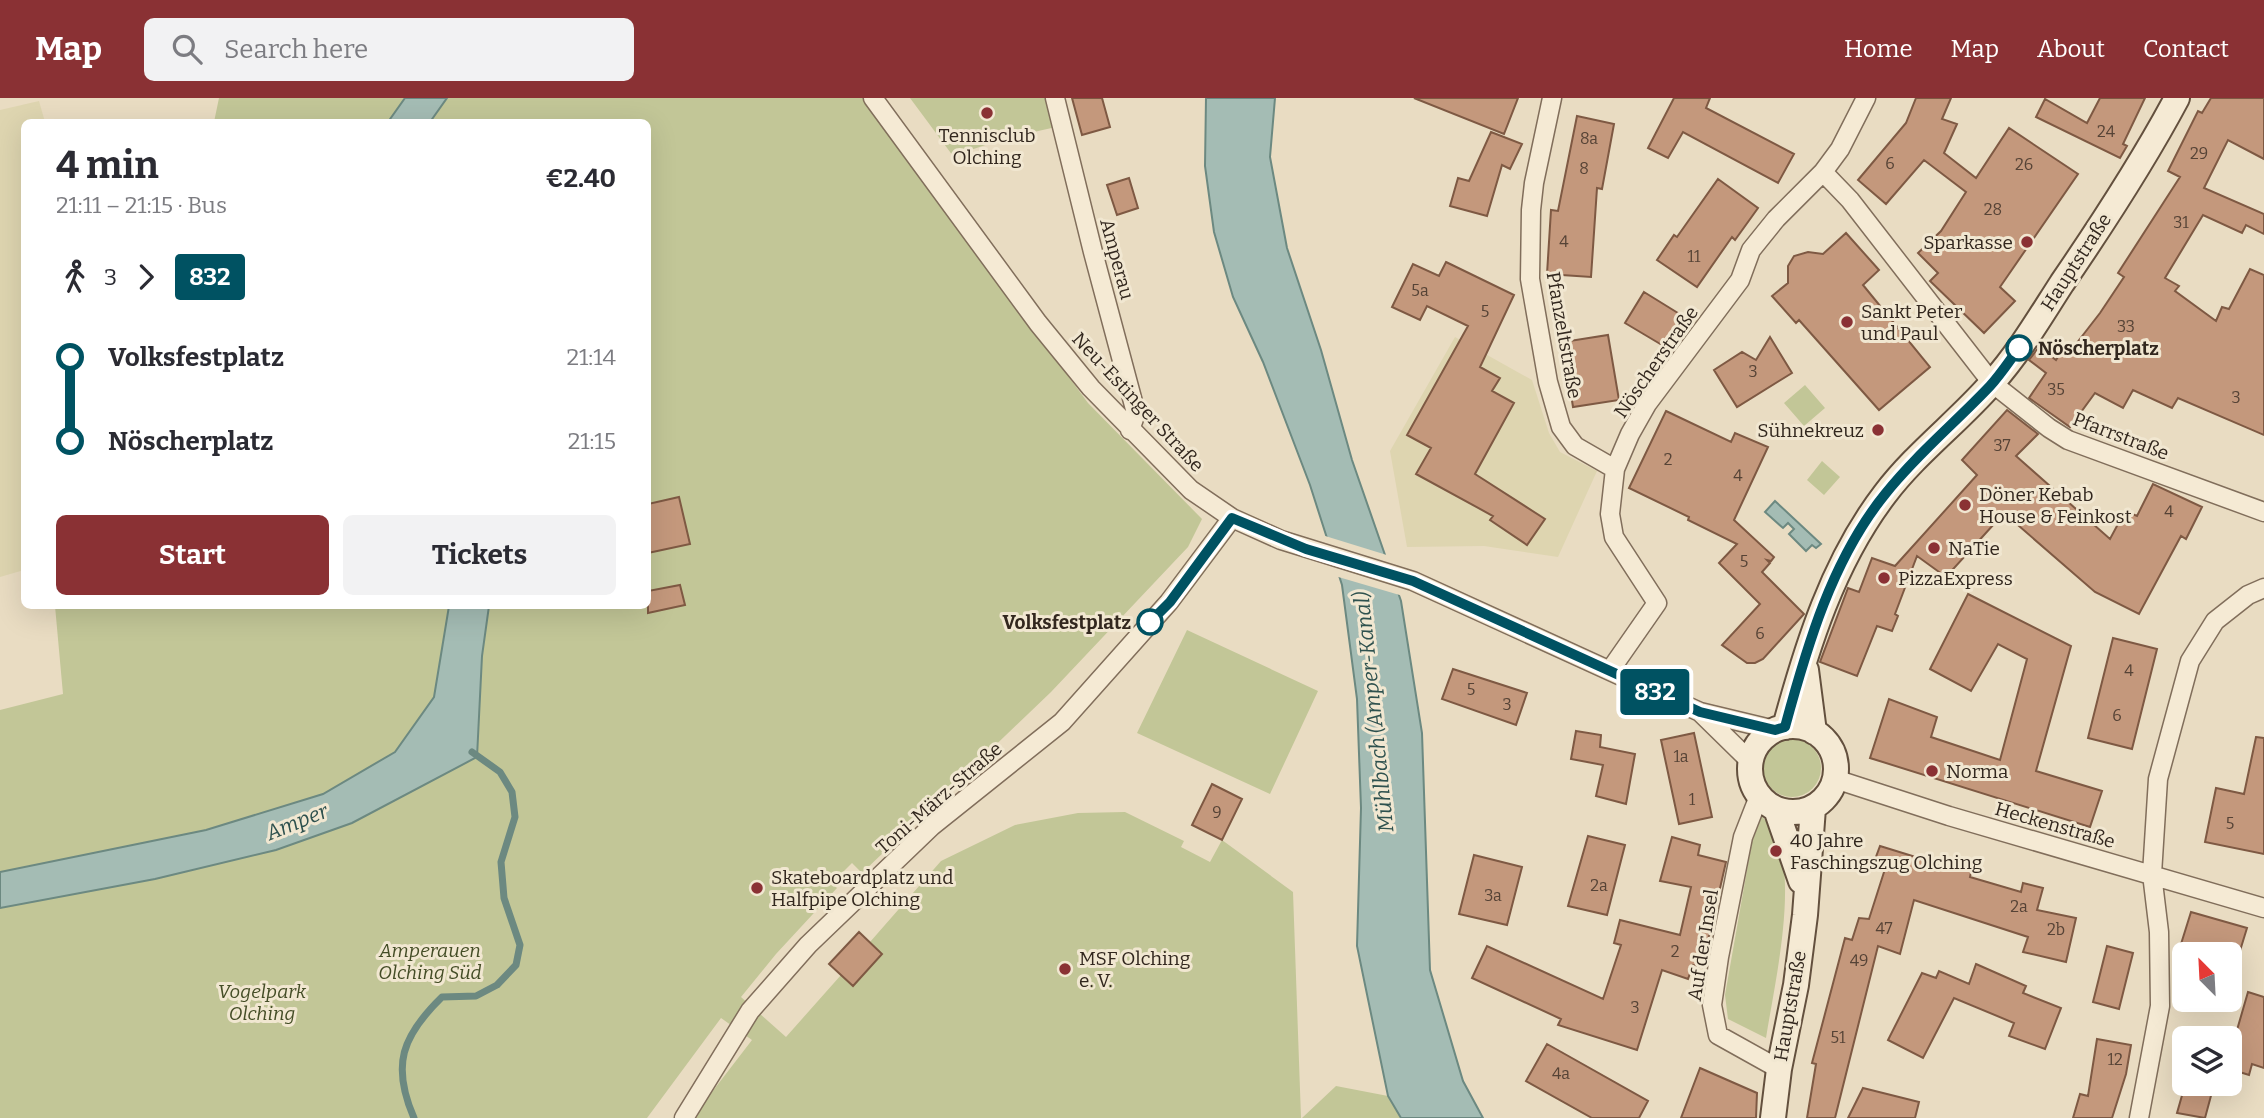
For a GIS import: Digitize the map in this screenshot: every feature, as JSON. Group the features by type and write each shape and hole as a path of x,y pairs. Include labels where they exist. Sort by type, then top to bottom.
{"street":[{"name":"Neu-Estinger Straße","path":"873,98 1038,323 1091,388 1191,491 1232,518 1306,549 1409,579 1611,669 1700,712 1780,729"},
{"name":"Amperau","path":"1055,98 1136,413 1130,430"},
{"name":"Pfanzeltstraße","path":"1552,98 1534,183 1530,279 1548,382 1560,428 1575,446 1615,469"},
{"name":"Nöscherstraße","path":"1611,669 1657,603 1614,537 1610,514 1615,469 1630,434 1647,404 1740,280 1751,250 1776,219 1824,172 1840,149 1867,98"},
{"name":"Hauptstraße","path":"1780,729 1830,589 1858,532 1886,493 1992,383 2020,346 2096,233 2177,98"},
{"name":"Pfarrstraße","path":"1824,172 1850,200 1992,383 2049,428 2068,440 2264,512"},
{"name":"Toni-März-Straße","path":"684,1118 750,1011 808,945 932,826 1062,722 1170,602 1232,518"},
{"path":"2139,1118 2160,1006 2159,932 2152,874 2158,779 2190,661 2215,621 2248,595 2264,588"},
{"name":"Hauptstraße","path":"1804,660 1814,732"},
{"name":"Neu-Estinger Straße","path":"1700,712 1751,762"},
{"path":"1800,727 1814,732 1831,748 1835,758 1835,779 1831,791 1813,808 1788,812 1767,802 1751,780 1751,762 1759,743 1780,729 1800,727"},
{"name":"Heckenstraße","path":"1835,779 1949,816 2264,908"},
{"name":"Hauptstraße","path":"1767,802 1806,894"},
{"name":"Auf der Insel","path":"1767,802 1743,837 1712,1005 1718,1035 1779,1069"},
{"name":"Hauptstraße","path":"1773,1118 1779,1069 1796,985 1813,808"}],"shaded area":[{"path":"39,101 44,119 21,119 21,571 0,577 0,110"},
{"path":"1455,337 1532,380 1549,433 1560,452 1597,471 1558,557 1484,546 1407,547 1390,451"}],"green space":[{"path":"219,98 405,98 390,119 215,119"},
{"path":"447,98 863,98 1088,403 1202,519 1188,547 1051,692 862,873 852,863 832,883 837,888 776,954 741,997 786,1037 841,975 829,964 859,932 870,942 941,861 1015,825 1078,813 1125,812 1184,841 1181,847 1210,862 1222,840 1293,892 1301,1118 692,1118 752,1040 721,1018 647,1118 0,1118 0,908 155,879 276,850 352,823 482,656 489,609 651,609 651,119 432,119"},
{"name":"Tennisclub Olching","path":"910,98 1050,98 1056,127 1003,139 953,156"},
{"path":"1805,385 1825,408 1804,426 1784,403"},
{"path":"1822,461 1840,477 1824,495 1807,480"},
{"path":"55,609 449,609 434,697 395,752 323,794 206,830 0,872 0,710 63,694"},
{"path":"1187,630 1318,691 1270,794 1137,733"},
{"path":"1792,739 1803,741 1816,752 1821,768 1819,779 1808,792 1792,797 1781,795 1768,784 1763,768 1765,757 1776,744"},
{"path":"1762,816 1778,838 1785,884 1782,937 1766,1038 1728,1019 1725,995 1752,842"},
{"path":"1336,1086 1388,1096 1401,1118 1302,1118"}],"water":[{"path":"405,98 447,98 432,119 390,119"},
{"name":"Mühlbach (Amper-Kanal)","path":"1206,98 1275,98 1270,157 1287,248 1321,350 1352,460 1401,601 1422,733 1430,970 1463,1081 1483,1118 1401,1118 1388,1096 1357,946 1361,808 1357,699 1342,585 1310,485 1263,362 1233,297 1214,232 1205,166"},
{"path":"1775,501 1821,544 1816,548 1812,545 1806,551 1789,534 1794,529 1788,523 1783,528 1765,512"},
{"name":"Amper","path":"449,609 489,609 482,656 477,757 352,823 276,850 155,879 0,908 0,872 206,830 323,794 395,752 434,697"}],"pier":[{"path":"1322,535 1390,556 1403,596 1335,576"}],"building":[{"path":"1072,98 1102,98 1110,127 1082,135"},
{"path":"1414,98 1518,98 1504,134"},
{"path":"1674,98 1710,98 1706,108 1794,154 1778,183 1683,132 1668,158 1648,148"},
{"path":"1916,98 1951,98 1942,119 1957,124 1944,153 1976,178 2009,128 2078,174 2000,287 2015,301 1984,333 1930,281 1938,273 1918,253 1941,231 1966,192 1924,160 1886,204 1858,180 1906,123"},
{"path":"2100,98 2145,98 2123,144 2127,146 2120,158 2036,117 2045,99 2087,123"},
{"path":"2211,98 2264,98 2264,159 2228,140 2204,188 2264,214 2264,234 2246,225 2242,233 2203,215 2165,278 2179,286 2175,291 2216,321 2222,307 2229,309 2250,269 2264,275 2264,435 2178,398 2172,408 2133,390 2123,408 2095,393 2070,427 2029,398 2046,373 2029,360 2039,347 2056,360 2063,349 2069,353 2100,313 2124,277 2118,273 2180,177 2168,171 2198,111 2202,113"},
{"path":"1577,116 1614,124 1602,189 1597,188 1591,277 1547,274 1551,210 1558,211"},
{"path":"1491,132 1522,144 1510,169 1502,165 1487,216 1450,206 1458,178 1469,181"},
{"path":"1129,178 1138,208 1117,215 1107,185"},
{"path":"1718,179 1758,208 1735,240 1732,237 1697,287 1657,260 1674,235 1677,237"},
{"name":"Sankt Peter und Paul","path":"1846,233 1879,270 1863,285 1930,367 1879,410 1799,320 1796,323 1772,296 1788,283 1788,266 1794,256 1808,252 1823,254"},
{"path":"1446,262 1514,295 1480,367 1500,378 1492,391 1514,403 1475,474 1545,519 1527,545 1490,520 1493,516 1416,474 1431,448 1407,435 1468,326 1427,306 1420,320 1392,307 1413,264 1439,276"},
{"path":"1644,292 1686,318 1667,348 1625,323"},
{"path":"1608,335 1619,400 1573,407 1563,342"},
{"path":"1770,337 1792,373 1737,407 1714,370 1742,352 1756,360"},
{"path":"2007,410 2038,434 2016,456 2110,539 2125,511 2137,516 2153,484 2202,507 2186,539 2181,536 2139,614 2095,592 2004,513 1946,577 1917,556 1895,614 1898,616 1892,631 1877,626 1857,676 1820,662 1848,588 1859,592 1872,558 1895,566 1977,475 1962,460"},
{"path":"1666,411 1731,442 1735,433 1768,447 1734,520 1774,557 1771,561 1767,560 1770,563 1762,572 1804,614 1763,659 1755,663 1747,663 1722,645 1760,604 1719,563 1737,544 1629,488"},
{"path":"679,497 690,544 651,552 651,503"},
{"path":"680,585 685,605 648,613 648,609 651,609 651,590"},
{"path":"1968,594 2071,646 2036,771 2102,791 2090,827 1870,758 1889,699 1937,717 1931,737 2000,760 2027,659 1998,644 1971,691 1930,669"},
{"path":"2113,638 2157,649 2132,749 2088,738"},
{"path":"1453,669 1527,693 1516,725 1442,699"},
{"path":"1576,731 1601,735 1600,747 1635,754 1626,804 1596,796 1603,765 1571,759"},
{"path":"1694,733 1712,817 1679,824 1661,740"},
{"path":"2256,737 2264,738 2264,854 2205,842 2216,788 2244,794"},
{"path":"1212,784 1242,799 1222,840 1192,825"},
{"path":"1588,836 1625,845 1607,915 1568,906"},
{"path":"1672,837 1700,845 1698,855 1726,862 1702,967 1693,965 1688,979 1662,970 1637,1050 1558,1025 1561,1019 1472,978 1487,946 1603,999 1621,945 1614,943 1620,920 1680,935 1691,887 1660,881"},
{"path":"1880,846 1948,867 1949,862 1972,868 1970,877 2021,892 2023,883 2043,888 2037,910 2076,918 2066,962 2023,952 2028,937 1914,900 1900,954 1878,946 1835,1118 1807,1118 1816,1064 1812,1063 1845,938 1852,940 1859,918 1869,919 1885,869 1873,865"},
{"path":"1474,855 1522,867 1507,925 1459,914"},
{"path":"2191,912 2247,928 2242,944 2242,942 2182,942"},
{"path":"859,932 882,954 853,986 829,964"},
{"path":"2107,946 2133,953 2119,1009 2093,1002"},
{"path":"1976,964 2026,986 2023,993 2061,1008 2045,1049 2009,1036 2014,1023 1954,998 1923,1058 1888,1040 1922,973 1936,978 1939,971 1969,984"},
{"path":"2248,992 2264,997 2264,1068 2252,1064 2249,1075 2242,1073 2242,1026 2238,1026"},
{"path":"2097,1039 2131,1045 2126,1074 2112,1118 2073,1118 2080,1094 2088,1096"},
{"path":"1547,1044 1648,1101 1639,1118 1592,1118 1526,1081"},
{"path":"1700,1068 1757,1093 1756,1118 1681,1118"},
{"path":"1863,1088 1919,1102 1915,1118 1848,1118"},
{"path":"2182,1096 2211,1096 2205,1118 2177,1113"}],"waterway":[{"path":"414,1118 407,1099 402,1067 409,1038 428,1011 442,997 476,996 497,985 516,965 520,945 504,898 501,862 515,817 512,792 500,772 472,752"}],"bus line":[{"name":"832","path":"1150,622 1170,602 1232,518 1306,549 1413,581 1611,669 1700,712 1775,730 1785,727 1804,660 1830,589 1858,532 1886,493 1992,383 2019,348"}],"place":[{"name":"Tennisclub Olching","path":"987,113"},
{"name":"Sparkasse","path":"2027,242"},
{"name":"Sankt Peter und Paul","path":"1847,322"},
{"name":"Nöscherplatz","path":"2019,348"},
{"name":"Sühnekreuz","path":"1878,430"},
{"name":"Döner Kebab House & Feinkost","path":"1965,505"},
{"name":"NaTie","path":"1934,548"},
{"name":"PizzaExpress","path":"1884,578"},
{"name":"Volksfestplatz","path":"1150,622"},
{"name":"Norma","path":"1932,771"},
{"name":"40 Jahre Faschingszug Olching","path":"1776,851"},
{"name":"Skateboardplatz und Halfpipe Olching","path":"757,888"},
{"name":"MSF Olching e. V.","path":"1065,969"}],"park label":[{"name":"Amperauen Olching Süd","path":"430,961"},
{"name":"Vogelpark Olching","path":"262,1002"}]}
